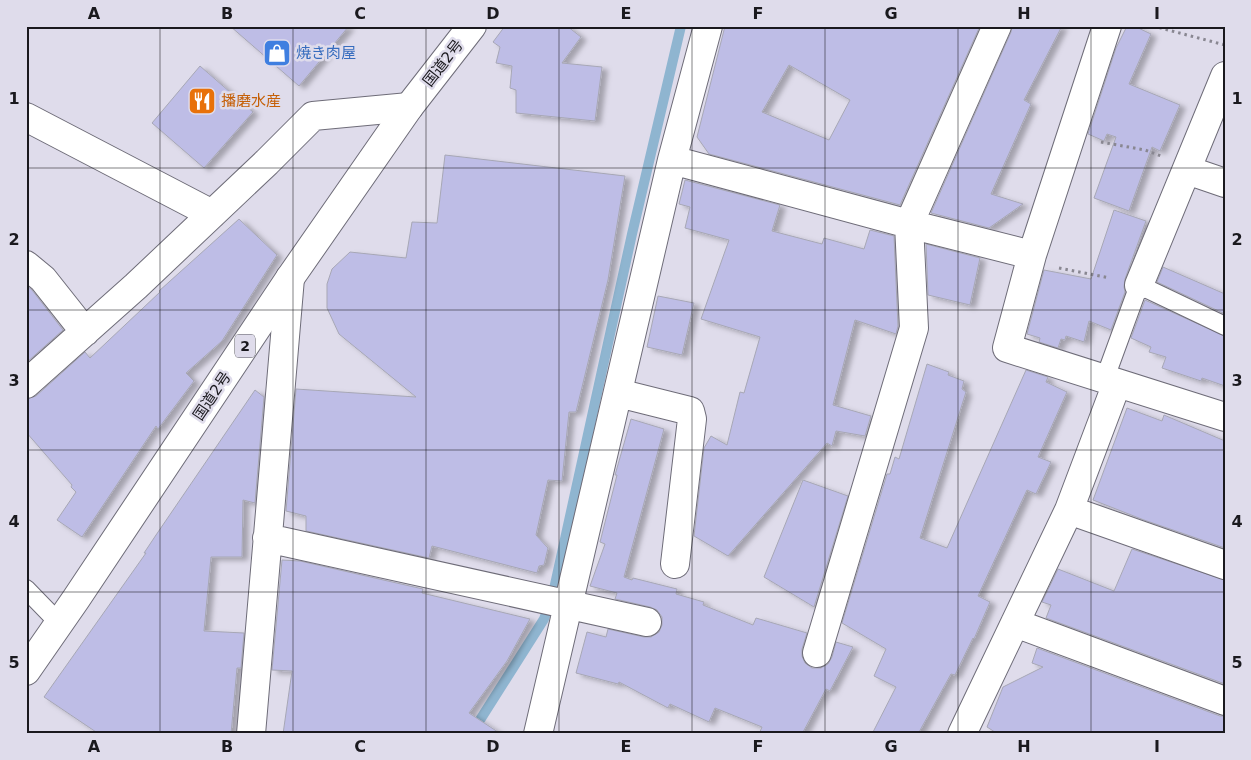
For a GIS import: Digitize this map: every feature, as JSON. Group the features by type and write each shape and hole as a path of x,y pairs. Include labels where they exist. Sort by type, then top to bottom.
{"main road":[{"name":"国道2号","path":"26,671 290,278 408,107 472,26"},
{"path":"538,734 556,602 618,393 672,160 708,26"},
{"path":"817,653 914,328 910,224 997,26"},
{"path":"1107,26 1031,259 1007,348 1225,417"},
{"path":"1139,285 1225,76"},
{"path":"26,384 136,286 313,116 408,107"},
{"path":"26,117 212,214"},
{"path":"672,160 910,224 1031,259"},
{"path":"1187,169 1225,183"},
{"path":"26,265 43,279 85,332"},
{"path":"251,734 290,278"},
{"path":"962,734 1069,510 1111,381"},
{"path":"618,393 690,411 692,420 675,564"},
{"path":"1069,510 1225,565"},
{"path":"267,538 647,622"},
{"path":"1015,623 1225,701"}],"lane":[{"path":"1111,381 1139,285 1225,326"},
{"path":"26,589 60,623"}],"path":[{"path":"1153,26 1225,45"},
{"path":"1071,136 1145,150 1187,169"},
{"path":"1031,259 1139,285"}],"building":[{"path":"230,26 349,26 299,86"},
{"path":"505,26 567,26 581,37 562,63 602,67 595,121 516,113 516,90 510,88 512,66 496,63 500,47 493,42"},
{"path":"725,26 980,26 900,205 709,154 697,137","holes":["789,65 850,100 829,140 762,112"]},
{"path":"1012,26 1062,26 1024,100 1031,104 991,194 1023,204 989,228 931,213 1011,32"},
{"path":"1127,26 1134,26 1151,34 1129,84 1180,105 1160,151 1152,147 1129,211 1094,198 1116,137 1107,134 1104,141 1088,134 1116,48"},
{"path":"200,66 253,112 204,168 152,123"},
{"path":"445,155 625,176 608,280 576,412 569,412 562,481 548,480 536,535 548,548 544,565 539,566 537,573 432,546 429,558 306,531 306,516 286,511 296,389 416,397 339,334 327,308 327,284 332,269 350,252 406,258 412,222 437,223"},
{"path":"685,180 780,205 772,231 822,244 824,238 864,249 870,230 894,236 898,326 896,334 855,320 833,405 871,416 865,436 836,431 832,446 827,443 728,556 694,536 704,448 711,436 727,445 740,392 744,393 760,337 701,319 729,240 685,228 690,207 679,204"},
{"path":"1114,210 1146,221 1125,279 1125,292 1111,330 1089,321 1084,342 1066,336 1065,340 1061,339 1058,348 1039,342 1040,338 1027,334 1044,270 1091,279"},
{"path":"239,219 277,255 222,341 186,373 194,381 158,429 156,426 82,537 57,520 76,492 26,432 26,399 36,396 85,352 90,358 159,291"},
{"path":"926,244 980,258 970,305 928,295"},
{"path":"1163,267 1225,294 1225,314 1157,282"},
{"path":"26,285 63,330 26,363"},
{"path":"658,296 694,303 682,355 647,347"},
{"path":"1145,300 1225,336 1225,386 1202,378 1201,381 1162,368 1166,357 1149,352 1151,347 1131,338"},
{"path":"927,364 949,372 948,375 964,381 962,389 966,392 920,538 947,548 1026,370 1048,377 1046,382 1067,392 1038,457 1051,462 1036,494 1027,490 978,596 990,602 974,639 955,675 951,674 918,734 872,734 896,687 874,676 886,649 842,623 887,474 890,474 895,457 899,459"},
{"path":"255,390 264,397 255,503 243,500 242,557 211,557 204,631 244,633 241,668 237,668 231,734 99,734 44,697 146,553 144,553"},
{"path":"1127,408 1162,421 1164,415 1225,441 1225,548 1093,500"},
{"path":"631,419 664,429 624,577 677,589 676,594 704,602 703,605 753,625 756,618 807,633 802,656 805,663 812,668 821,668 828,664 836,642 853,647 830,691 826,689 802,734 759,734 762,727 715,708 709,722 670,704 668,708 619,682 618,684 576,673 587,632 606,637 608,629 651,637 659,632 662,625 662,617 657,610 615,599 617,593 590,586 605,544 600,542 617,475 615,475"},
{"path":"803,480 848,496 814,607 764,577"},
{"path":"1132,549 1225,580 1225,684 1046,618 1051,605 1042,602 1058,569 1114,591"},
{"path":"282,560 300,561 423,589 422,593 530,619 507,661 469,713 501,734 283,734 292,671 272,670"},
{"path":"1037,648 1220,716 1225,716 1225,734 998,734 987,727 1003,687 1043,667 1032,663"}],"waterway":[{"path":"473,731 544,619 554,589 632,234 681,26"}],"place":[{"name":"焼き肉屋","path":"277,53"},
{"name":"播磨水産","path":"202,101"}]}
